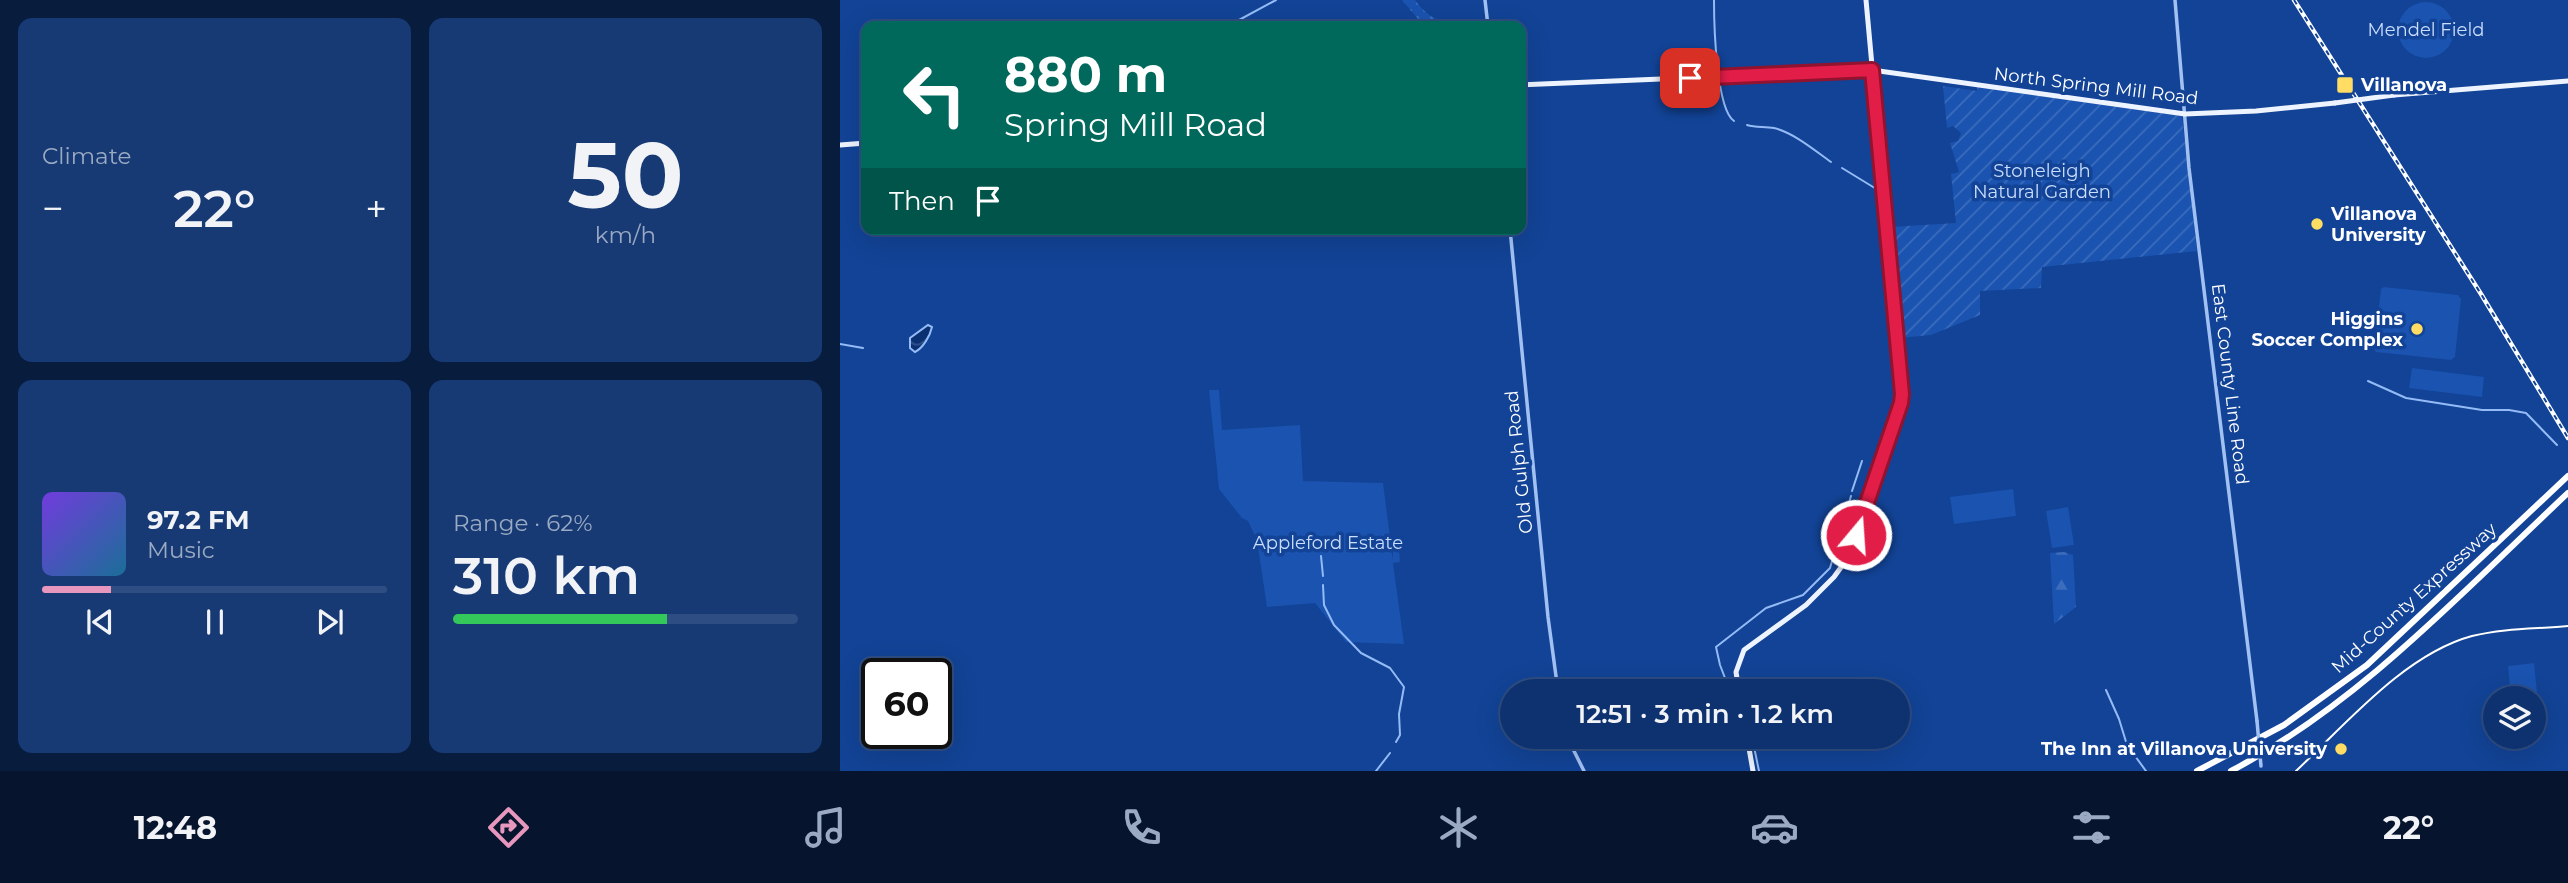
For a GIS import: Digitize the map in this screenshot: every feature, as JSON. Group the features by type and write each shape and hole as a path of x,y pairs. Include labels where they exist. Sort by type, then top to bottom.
{"highway":[{"name":"Mid-County Expressway","path":"2197,771 2284,725 2367,665 2568,476"},
{"name":"Mid-County Expressway","path":"2231,771 2296,733 2362,684 2568,493"}],"main road":[{"path":"1737,679 1736,672 1744,650 1806,606 1847,559 1901,403 1866,0"},
{"name":"North Spring Mill Road","path":"1526,85 1872,70 2185,114 2256,111 2394,95 2568,80"},
{"path":"840,145 861,143"},
{"path":"1749,749 1753,771"}],"street":[{"path":"1485,0 1487,21"},
{"name":"East County Line Road","path":"2175,0 2189,168 2261,768"},
{"name":"Old Gulph Road","path":"1511,235 1546,602 1556,679"},
{"path":"1573,749 1584,771"}],"green space":[{"path":"1402,0 1415,0 1430,15 1442,21 1418,19"},
{"name":"Mendel Field","path":"2420,2 2432,2 2442,6 2450,14 2454,30 2450,46 2442,54 2432,58 2420,58 2410,54 2402,46 2398,36 2398,24 2402,14 2410,6"},
{"name":"Stoneleigh Natural Garden","path":"1943,86 1977,91 1977,87 2182,116 2197,251 2042,267 2041,288 1980,291 1980,315 1931,335 1900,338 1890,227 1956,223 1951,174 1959,172 1950,143 1958,141 1961,133 1953,126 1947,128"},
{"name":"Higgins Soccer Complex","path":"2384,287 2458,295 2461,299 2455,357 2451,360 2376,352 2374,349 2381,289"},
{"path":"2412,368 2484,377 2482,397 2409,388"},
{"name":"Appleford Estate","path":"1209,390 1219,390 1222,430 1300,425 1303,481 1383,483 1393,560 1393,550 1399,549 1400,562 1393,563 1404,644 1346,642 1315,603 1267,607 1257,540 1248,521 1242,518 1219,489"},
{"path":"2013,489 2016,516 1954,524 1950,497"},
{"path":"2068,507 2074,545 2052,548 2046,511"},
{"path":"2064,552 2073,555 2076,607 2054,624 2050,553"},
{"path":"2534,663 2536,686 2510,686 2508,666"}],"water":[{"path":"928,325 932,327 930,334 915,352 910,348 910,338"}],"waterway":[{"path":"1239,20 1276,0"},
{"path":"1714,0 1720,84 1723,100 1734,121"},
{"path":"1747,125 1781,130 1804,142 1831,162"},
{"path":"1842,168 1878,190"},
{"path":"840,344 863,348"},
{"path":"2368,381 2406,398 2482,410 2526,413 2557,445"},
{"path":"1852,491 1862,461"},
{"path":"1725,679 1716,647 1766,608 1803,595 1830,568 1851,496"},
{"path":"1321,556 1323,576"},
{"path":"1323,585 1324,605 1334,625 1361,653 1390,668 1404,687 1399,714 1400,735 1396,742"},
{"path":"2106,690 2127,745 2146,771"},
{"path":"1754,749 1759,771"},
{"path":"1376,771 1390,753"}],"tram line":[{"path":"2296,771 2356,712 2400,674 2447,645 2496,631 2568,626"}],"railway":[{"path":"2294,0 2481,294 2568,438"}],"place":[{"name":"Villanova","path":"2345,85"},
{"name":"Villanova University","path":"2317,224"},
{"name":"Higgins Soccer Complex","path":"2417,329"},
{"name":"The Inn at Villanova University","path":"2341,749"}],"route":[{"path":"1690,78 1872,70 1902,394 1856,535"}]}
